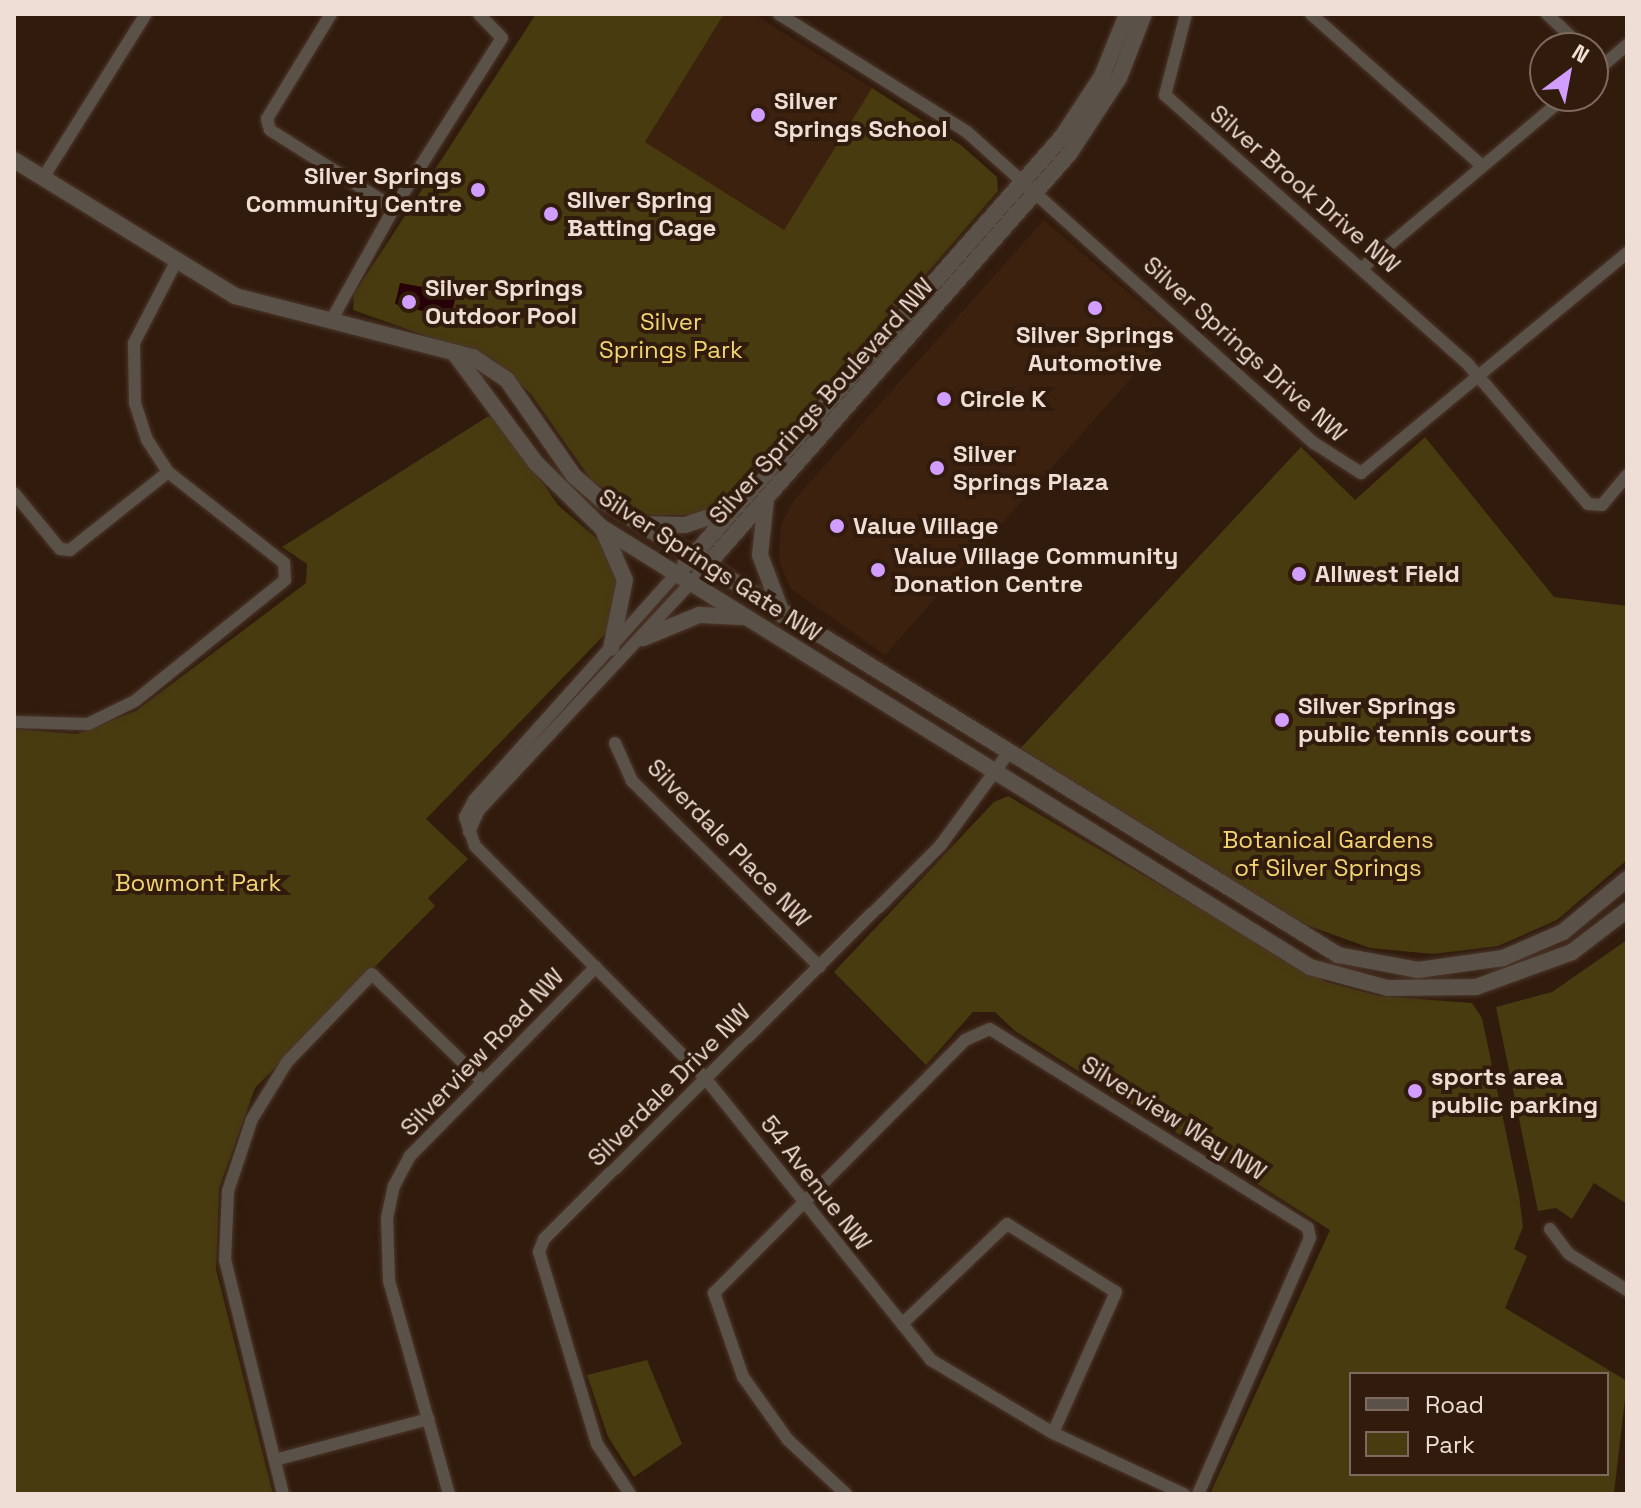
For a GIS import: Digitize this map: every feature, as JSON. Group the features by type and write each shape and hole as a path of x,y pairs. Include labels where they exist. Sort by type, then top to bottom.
{"street":[{"path":"43,178 146,14"},
{"path":"331,14 267,119 270,130 394,208"},
{"path":"332,319 394,208 502,38 479,14"},
{"path":"779,14 967,132 1030,187"},
{"name":"Silver Springs Boulevard NW","path":"468,830 474,800 676,574 698,563 766,499 1030,187 1095,87 1127,14"},
{"name":"Silver Springs Boulevard NW","path":"468,830 479,810 643,638 691,583 698,563 733,510 1104,104 1144,14"},
{"name":"Silver Brook Drive NW","path":"1186,14 1165,95 1362,268 1478,375 1588,504 1602,505 1627,475"},
{"path":"1311,14 1482,166"},
{"path":"1547,14 1566,32"},
{"path":"1609,57 1627,45"},
{"path":"1362,268 1547,112"},
{"path":"14,160 176,262 249,301 332,319 455,354"},
{"name":"Silver Springs Drive NW","path":"1030,187 1344,468 1361,473 1627,253"},
{"path":"14,722 88,724 135,701 285,580 284,563 168,472 147,440 133,368 146,311 176,262"},
{"name":"Silver Springs Gate NW","path":"455,354 507,380 574,476 637,524 1286,930 1381,966 1458,968 1503,958 1563,932 1627,879"},
{"name":"Silver Springs Gate NW","path":"455,354 543,472 601,527 1274,949 1348,980 1428,991 1503,981 1572,952 1627,910"},
{"path":"14,493 60,549 70,550 168,472"},
{"path":"766,499 760,555 784,617"},
{"path":"637,524 685,525 733,510"},
{"path":"601,527 625,580 611,648"},
{"path":"643,638 699,615 745,617"},
{"name":"Silverdale Place NW","path":"615,743 632,781 820,967"},
{"name":"Silverdale Drive NW","path":"626,1490 597,1444 539,1252 966,818 1006,756"},
{"name":"54 Avenue NW","path":"468,830 706,1079 931,1360 1053,1433 1184,1494"},
{"name":"Silverview Road NW","path":"449,1494 389,1280 387,1218 410,1156 481,1080 596,967"},
{"path":"283,1494 225,1260 228,1191 258,1109 287,1062 372,974 481,1080"},
{"name":"Silverview Way NW","path":"804,1204 977,1029 990,1029 1308,1228 1310,1238 1198,1494"},
{"path":"804,1204 714,1293 743,1377 788,1440 846,1494"},
{"path":"902,1324 1007,1224 1116,1292 1053,1433"},
{"path":"1550,1229 1569,1254 1627,1290"},
{"path":"275,1460 429,1419"},
{"path":"611,1494 626,1490"}],"shaded area":[{"name":"Silver Springs School","path":"724,14 754,14 872,88 784,230 645,142"},
{"path":"1044,220 1173,331 885,655 790,588 779,561 781,524 794,500"},
{"path":"400,283 457,293 450,318 395,304"}],"green space":[{"name":"Silver Springs Park","path":"536,14 724,14 645,142 784,230 872,88 962,146 997,177 998,191 736,493 700,515 643,515 591,480 531,394 492,359 353,310 354,294"},
{"name":"Bowmont Park","path":"487,417 496,417 558,505 604,545 619,579 611,628 426,819 468,859 428,898 435,906 255,1088 219,1188 216,1269 273,1494 14,1494 14,729 77,734 136,711 306,583 307,564 282,547"},
{"name":"Botanical Gardens of Silver Springs","path":"1425,437 1554,597 1627,606 1627,860 1557,920 1498,946 1433,954 1370,948 1304,924 1018,751 1301,447 1355,500"},
{"path":"1008,796 1326,982 1379,996 1472,1003 1482,1018 1519,1195 1523,1227 1514,1249 1527,1256 1505,1308 1627,1381 1614,1494 1210,1494 1330,1230 1015,1031 995,1012 973,1012 926,1065 834,972 994,802"},
{"path":"1627,940 1627,1204 1594,1183 1572,1219 1556,1208 1538,1211 1496,1007 1552,992"},
{"path":"647,1360 682,1444 634,1477 608,1437 587,1375"}],"place":[{"name":"Silver Springs School","path":"758,115"},
{"name":"Silver Springs Community Centre","path":"478,190"},
{"name":"SIlver Spring Batting Cage","path":"551,214"},
{"name":"Silver Springs Outdoor Pool","path":"409,302"},
{"name":"Silver Springs Automotive","path":"1095,308"},
{"name":"Circle K","path":"944,399"},
{"name":"Silver Springs Plaza","path":"937,468"},
{"name":"Value Village","path":"837,526"},
{"name":"Value Village Community Donation Centre","path":"878,570"},
{"name":"Allwest Field","path":"1299,574"},
{"name":"Silver Springs public tennis courts","path":"1282,720"},
{"name":"sports area public parking","path":"1415,1091"}]}
